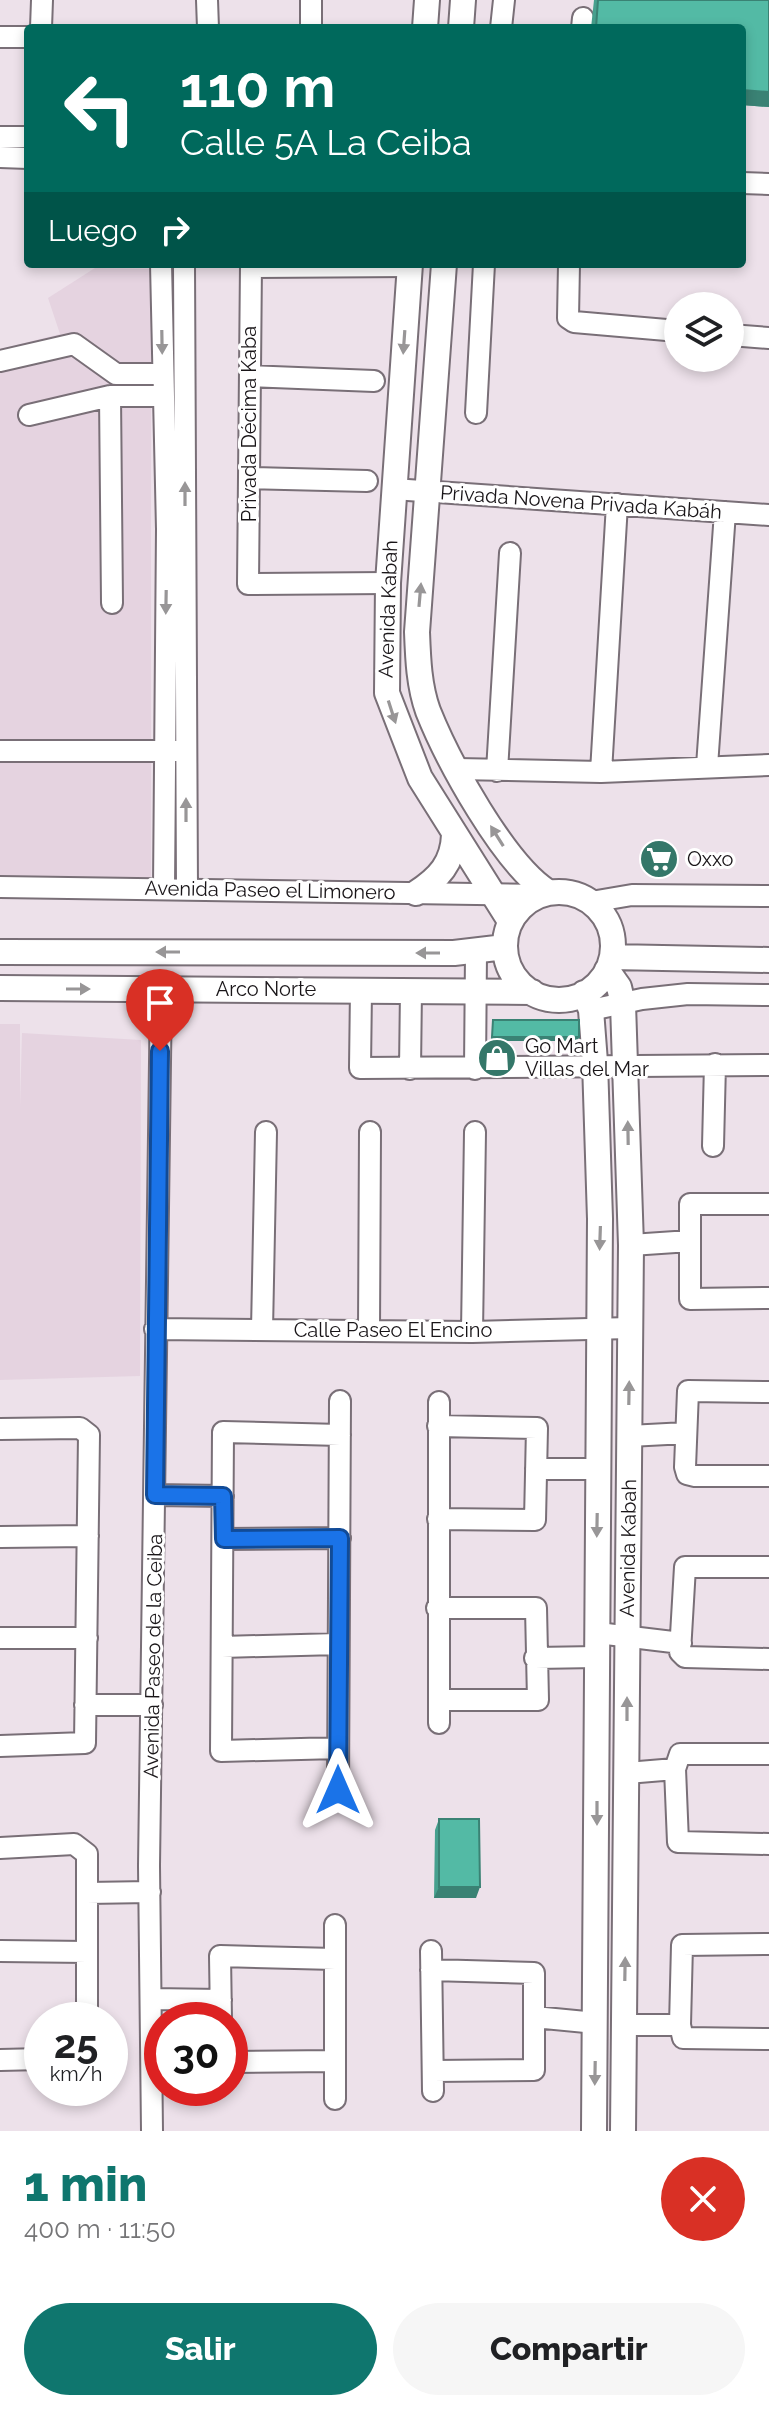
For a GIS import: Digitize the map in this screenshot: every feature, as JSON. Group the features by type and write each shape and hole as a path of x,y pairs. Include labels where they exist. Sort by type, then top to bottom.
{"main road":[{"path":"425,24 427,0"},
{"path":"461,24 463,0"},
{"name":"Avenida Kabah","path":"410,268 388,583 385,661 390,708 420,778 510,921"},
{"name":"Avenida Kabah","path":"444,268 418,660 428,711 457,769 508,854 544,894"},
{"path":"416,893 443,872 451,855 454,835"},
{"path":"563,892 591,902 609,926 609,963 587,1002 532,992 510,968 505,947 510,921 518,910 544,894 563,892"},
{"name":"Arco Norte","path":"0,952 476,953 505,947"},
{"path":"609,963 769,960"},
{"name":"Avenida Kabah","path":"609,963 623,1004 631,1245 623,2131"},
{"name":"Arco Norte","path":"0,988 532,992"},
{"name":"Avenida Kabah","path":"587,1002 595,1068 600,1219 594,2131"}],"street":[{"path":"41,24 42,0"},
{"path":"207,0 208,24"},
{"path":"311,0 311,24"},
{"path":"501,24 504,0"},
{"path":"0,37 24,37"},
{"path":"0,137 24,137"},
{"path":"0,157 24,158"},
{"path":"746,183 769,184"},
{"path":"161,268 164,396 176,529 186,751 187,888"},
{"path":"164,888 163,751 176,529 184,268"},
{"name":"Privada Décima Kaba","path":"251,268 248,584 388,583"},
{"path":"476,413 484,268"},
{"path":"569,268 568,318 574,322 664,330"},
{"path":"744,336 769,338"},
{"path":"0,361 74,344 116,374 163,374"},
{"path":"250,376 374,381"},
{"path":"29,415 110,396 164,396"},
{"path":"110,396 112,603"},
{"path":"249,478 367,481"},
{"name":"Privada Novena Privada Kabáh","path":"393,489 769,515"},
{"path":"601,772 617,504"},
{"path":"707,766 725,512"},
{"path":"497,771 510,553"},
{"path":"0,751 186,751"},
{"path":"457,769 601,772 769,765"},
{"name":"Avenida Paseo el Limonero","path":"0,887 544,894"},
{"path":"591,902 632,895 769,896"},
{"path":"475,1069 476,953"},
{"name":"Avenida Paseo de la Ceiba","path":"152,2131 150,1892 161,989"},
{"path":"361,990 360,1068 769,1065"},
{"path":"410,1069 411,990"},
{"path":"587,1002 623,1004 688,994 769,995"},
{"path":"713,1146 715,1064"},
{"path":"262,1330 266,1132"},
{"path":"369,1331 370,1132"},
{"path":"472,1332 475,1132"},
{"path":"769,1204 690,1204 690,1299 769,1298"},
{"path":"631,1245 690,1241"},
{"name":"Calle Paseo El Encino","path":"155,1329 472,1332 630,1328"},
{"path":"769,1392 688,1391 686,1433 687,1474 769,1476"},
{"path":"338,1790 340,1401"},
{"path":"439,1402 439,1723"},
{"path":"438,1426 537,1428 535,1520 438,1519"},
{"path":"0,1429 80,1428 89,1435 85,1743 0,1746"},
{"path":"338,1748 221,1751 223,1432 340,1435"},
{"path":"629,1436 686,1433"},
{"path":"536,1469 598,1469"},
{"path":"155,1495 223,1496"},
{"path":"0,1537 88,1536"},
{"path":"224,1539 340,1538"},
{"path":"769,1567 685,1567 680,1652 685,1657 769,1659"},
{"path":"437,1608 536,1608 538,1700 439,1700"},
{"path":"535,1658 627,1636 681,1643"},
{"path":"0,1638 87,1638"},
{"path":"222,1647 338,1644"},
{"path":"85,1705 152,1705"},
{"path":"769,1754 680,1754 675,1769 678,1842 769,1844"},
{"path":"627,1773 675,1769"},
{"path":"0,1848 74,1844 87,1854 87,2002"},
{"path":"87,1893 150,1892"},
{"path":"335,1925 335,2099"},
{"path":"769,1944 682,1945 680,2025 683,2038 769,2039"},
{"path":"0,1951 87,1952"},
{"path":"221,2002 220,1956 335,1959"},
{"path":"431,1961 534,1973 534,2017 534,2070 433,2081 431,1961"},
{"path":"152,1999 171,2002"},
{"path":"534,2017 596,2023"},
{"path":"624,2025 680,2025"},
{"path":"0,2060 24,2059"},
{"path":"248,2062 335,2061"}],"shaded area":[{"path":"95,268 151,269 151,878 0,876 0,349 60,334 48,298"},
{"path":"0,1024 20,1024 20,1107 22,1033 141,1040 140,1376 0,1380"}],"building":[{"path":"598,0 769,0 769,92 746,90 746,24 596,24"},
{"path":"493,1020 579,1020 579,1037 492,1037"},
{"path":"439,1819 479,1819 480,1887 439,1887"}],"place":[{"name":"Oxxo","path":"659,859"},
{"name":"Go Mart Villas del Mar","path":"497,1058"}],"route":[{"path":"160,1051 155,1495 223,1496 224,1539 340,1538 338,1790"}]}
